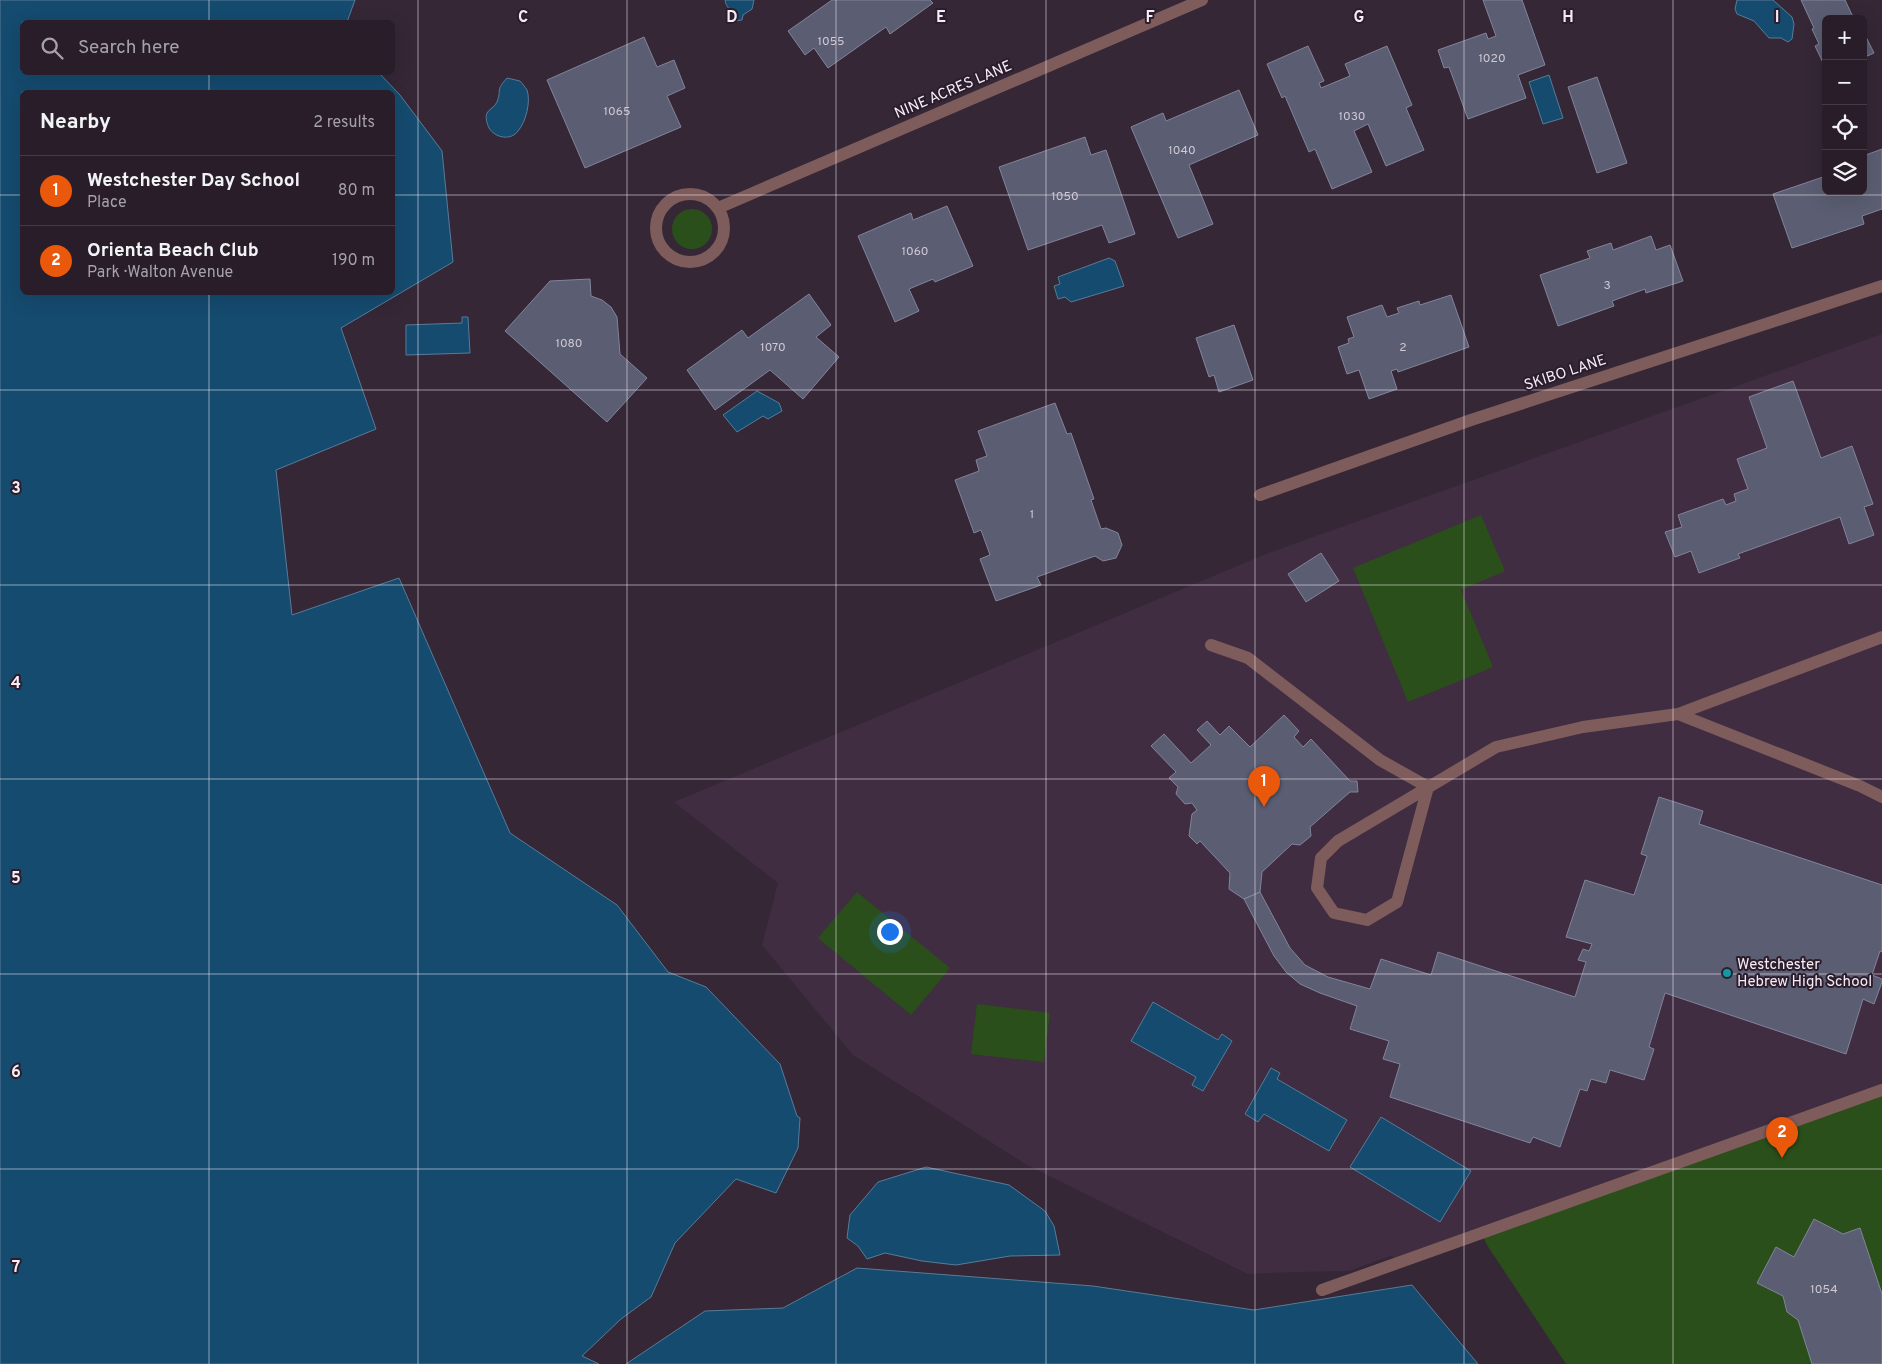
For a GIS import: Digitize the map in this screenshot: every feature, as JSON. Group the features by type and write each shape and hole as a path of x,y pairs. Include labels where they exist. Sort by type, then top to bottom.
{"street":[{"name":"NINE ACRES LANE","path":"718,208 1202,0"},
{"path":"688,193 699,194 710,200 718,208 723,218 722,240 717,249 708,256 698,261 677,260 660,246 656,235 656,223 659,212 666,202 676,196 688,193"},
{"name":"SKIBO LANE","path":"1260,495 1471,420 1882,286"},
{"path":"1428,787 1397,902 1367,920 1334,912 1316,888 1321,858 1338,841 1428,787 1496,747 1583,727 1678,714 1882,636"},
{"path":"1211,645 1248,658 1380,760 1428,787"},
{"path":"1678,714 1860,786 1882,797"},
{"path":"1322,1290 1882,1090"}],"shaded area":[{"path":"1882,334 1882,1085 1402,1260 1390,1256 1349,1271 1248,1274 1027,1165 853,1055 762,945 778,883 674,802 1266,554"}],"green space":[{"path":"696,209 703,212 709,218 712,229 711,237 703,246 696,249 688,249 681,246 673,237 672,225 675,218 684,210"},
{"path":"1481,515 1505,571 1461,590 1493,667 1408,702 1353,568"},
{"path":"857,892 950,968 911,1015 818,938"},
{"path":"977,1004 1050,1013 1044,1062 971,1054"},
{"path":"1882,1085 1882,1364 1566,1364 1487,1245 1481,1232"}],"water":[{"path":"0,0 355,0 348,20 20,20 20,75 381,75 400,95 442,151 453,262 341,328 376,429 276,470 292,615 399,578 510,833 617,905 668,972 706,987 780,1064 797,1116 800,1118 798,1148 776,1193 736,1179 675,1243 651,1297 621,1319 582,1356 599,1364 0,1364"},
{"path":"725,0 754,0 752,9 743,15 742,20 735,21 735,14 727,6"},
{"path":"1737,0 1773,0 1792,17 1794,24 1792,39 1788,42 1781,38 1769,38 1754,21 1737,14 1735,9"},
{"path":"1549,75 1563,118 1543,124 1529,82"},
{"path":"507,78 520,81 527,90 528,105 521,127 515,134 503,137 495,134 489,128 486,116 496,104 500,88"},
{"path":"1109,258 1115,261 1124,286 1071,302 1065,297 1058,299 1054,286 1060,284 1058,277"},
{"path":"462,317 468,317 470,353 406,355 406,325 462,323"},
{"path":"757,391 779,403 782,411 768,419 763,416 737,432 723,415"},
{"path":"1153,1002 1218,1040 1222,1034 1232,1041 1203,1091 1192,1085 1196,1077 1131,1041"},
{"path":"1271,1068 1280,1073 1277,1079 1347,1120 1329,1151 1264,1114 1258,1122 1245,1114"},
{"path":"1381,1117 1471,1171 1440,1222 1350,1167"},
{"path":"926,1167 1009,1185 1045,1211 1054,1226 1060,1255 1010,1256 956,1265 922,1261 885,1253 867,1259 858,1246 847,1238 850,1215 878,1182"},
{"path":"857,1268 1093,1286 1254,1310 1412,1285 1478,1364 626,1364 705,1311 783,1308"}],"building":[{"path":"832,0 930,0 933,3 890,34 886,27 828,68 814,48 805,55 788,31"},
{"path":"1483,0 1522,0 1545,65 1518,75 1526,98 1468,119 1449,67 1444,68 1438,50 1486,33 1488,39 1496,36"},
{"path":"1801,0 1845,0 1852,15 1822,15 1822,61 1815,46 1819,44 1812,29 1814,28"},
{"path":"644,37 657,67 674,60 685,88 667,96 681,127 585,168 547,80"},
{"path":"1867,39 1874,53 1867,56"},
{"path":"1308,46 1324,81 1319,83 1321,88 1350,76 1345,64 1387,46 1412,105 1406,108 1424,150 1386,166 1368,124 1354,131 1372,172 1332,189 1315,149 1309,152 1285,96 1282,98 1267,64"},
{"path":"1597,77 1627,163 1597,173 1568,87"},
{"path":"1239,90 1258,135 1189,165 1213,224 1178,238 1131,127 1163,113 1166,121"},
{"path":"1085,137 1091,155 1106,150 1135,234 1109,243 1102,225 1028,250 999,167"},
{"path":"1882,149 1882,209 1862,216 1864,224 1792,248 1773,194 1822,177 1822,195 1867,195 1867,155"},
{"path":"947,206 973,266 935,282 933,279 909,289 919,311 895,322 858,236 911,213 913,220"},
{"path":"1651,236 1656,250 1670,245 1683,281 1646,293 1645,289 1612,301 1614,306 1558,326 1540,275 1590,258 1587,251 1611,243 1613,250"},
{"path":"590,279 591,296 602,300 611,307 617,317 620,354 647,378 607,422 505,331 550,281"},
{"path":"809,294 831,325 816,337 839,357 803,399 770,370 715,410 687,370 742,330 748,338"},
{"path":"1451,295 1469,347 1398,372 1397,369 1391,371 1397,389 1369,399 1359,370 1347,374 1338,347 1349,343 1348,339 1354,337 1347,317 1382,305 1387,317 1399,313 1397,308 1419,301 1420,305"},
{"path":"1234,325 1253,380 1219,392 1214,375 1209,377 1196,338"},
{"path":"1793,381 1821,458 1852,446 1873,504 1864,507 1874,535 1849,544 1840,517 1738,554 1740,558 1699,573 1691,551 1675,557 1665,532 1682,527 1678,515 1723,499 1726,505 1736,501 1734,494 1748,489 1737,459 1767,448 1749,397"},
{"path":"1055,403 1067,434 1071,433 1094,499 1091,500 1101,529 1106,528 1118,533 1122,545 1116,558 1103,561 1095,556 1037,577 1041,585 996,601 980,559 990,555 981,530 974,533 955,480 979,471 976,460 987,456 978,431"},
{"path":"1321,553 1339,581 1306,602 1288,574"},
{"path":"1284,715 1299,731 1294,737 1303,747 1311,739 1350,781 1357,781 1358,792 1350,792 1310,827 1311,836 1300,845 1292,844 1262,872 1260,892 1244,899 1229,889 1230,873 1200,841 1197,844 1189,836 1192,814 1197,810 1192,803 1185,804 1176,794 1178,787 1169,778 1176,772 1151,746 1164,734 1191,763 1211,745 1197,730 1207,721 1220,735 1229,726 1250,747"},
{"name":"Westchester Hebrew High School","path":"1659,797 1703,811 1699,824 1882,885 1882,952 1880,951 1872,975 1882,979 1882,982 1874,1004 1863,999 1846,1054 1665,993 1649,1047 1654,1049 1644,1080 1610,1070 1606,1083 1591,1079 1587,1091 1580,1089 1560,1147 1533,1137 1530,1143 1390,1097 1400,1064 1383,1059 1389,1041 1350,1029 1357,1006 1300,984 1286,972 1274,956 1244,899 1260,892 1290,948 1305,965 1328,977 1370,989 1381,959 1431,975 1438,952 1575,997 1586,962 1578,960 1583,949 1589,951 1592,944 1566,937 1585,880 1634,895 1647,856 1641,854"},
{"path":"1814,1219 1843,1234 1860,1228 1882,1294 1882,1364 1812,1364 1798,1320 1787,1312 1783,1296 1757,1283 1776,1247 1794,1257"}],"place":[{"name":"Westchester Day School","path":"1264,807"},
{"name":"Westchester Hebrew High School","path":"1727,973"},
{"name":"Orienta Beach Club","path":"1782,1158"}]}
